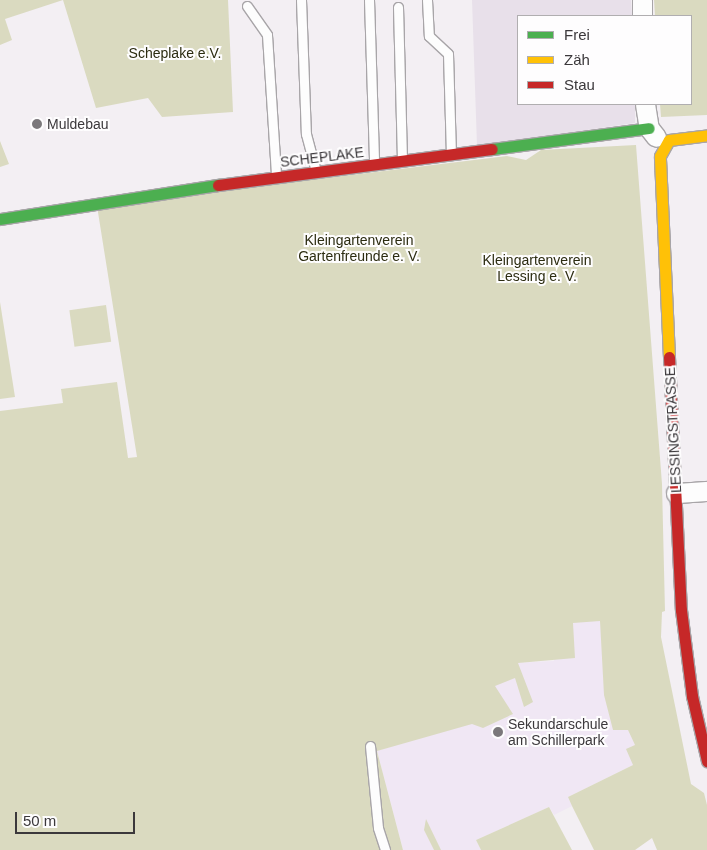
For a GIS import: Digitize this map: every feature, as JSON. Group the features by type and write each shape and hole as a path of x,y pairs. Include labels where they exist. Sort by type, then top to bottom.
{"street":[{"path":"642,0 642,15"},
{"path":"645,105 648,128 664,143 707,135"},
{"name":"SCHEPLAKE","path":"0,219 276,178 451,156 648,128"},
{"name":"LESSINGSTRASSE","path":"664,143 660,156 685,654 707,761"},
{"path":"676,493 707,491"}],"lane":[{"path":"301,0 306,134 318,173"},
{"path":"369,0 374,166"},
{"path":"427,0 429,36 448,54 451,156"},
{"path":"247,6 268,35 276,178"},
{"path":"398,7 403,162"},
{"path":"370,746 378,828 385,850"}],"shaded area":[{"path":"472,0 631,0 632,15 517,15 517,105 635,105 635,123 477,146"},
{"name":"Sekundarschule am Schillerpark","path":"601,615 614,730 628,730 635,745 633,765 568,797 572,806 554,815 549,807 476,840 481,850 403,850 377,751 392,746 359,671 554,661 551,618"}],"green space":[{"path":"0,0 63,0 5,19 12,40 0,45"},
{"name":"Scheplake e.V.","path":"63,0 228,0 233,112 162,117 148,98 96,108"},
{"path":"654,0 707,0 707,115 661,117 660,105 692,105 692,15 655,15"},
{"path":"0,141 9,164 0,167"},
{"path":"636,145 662,484 665,611 662,612 661,637 691,784 704,793 707,805 707,850 657,850 652,838 635,850 594,850 572,806 568,797 633,765 626,749 635,745 628,730 613,730 604,695 600,621 573,623 575,658 518,663 533,702 524,707 515,678 495,686 513,714 483,728 472,724 377,751 403,850 0,850 0,411 63,403 61,389 117,382 128,458 137,457 97,206 507,156 526,160 541,150"},
{"path":"0,302 15,397 0,399"},
{"path":"106,305 111,342 75,347 69,310"},
{"path":"549,807 572,850 481,850 476,840"},
{"path":"426,819 441,850 434,850 424,830"}],"traffic: fast":[{"path":"492,149 649,128"},
{"path":"0,219 218,185"}],"traffic: slow":[{"path":"669,357 660,156 669,140 707,135"}],"traffic: jam":[{"path":"218,185 492,149"},
{"path":"669,357 681,610 692,696 707,761"}],"place":[{"name":"Muldebau","path":"37,124"},
{"name":"Sekundarschule am Schillerpark","path":"498,732"}],"park label":[{"name":"Kleingartenverein Gartenfreunde e. V.","path":"359,248"},
{"name":"Kleingartenverein Lessing e. V.","path":"537,268"}]}
